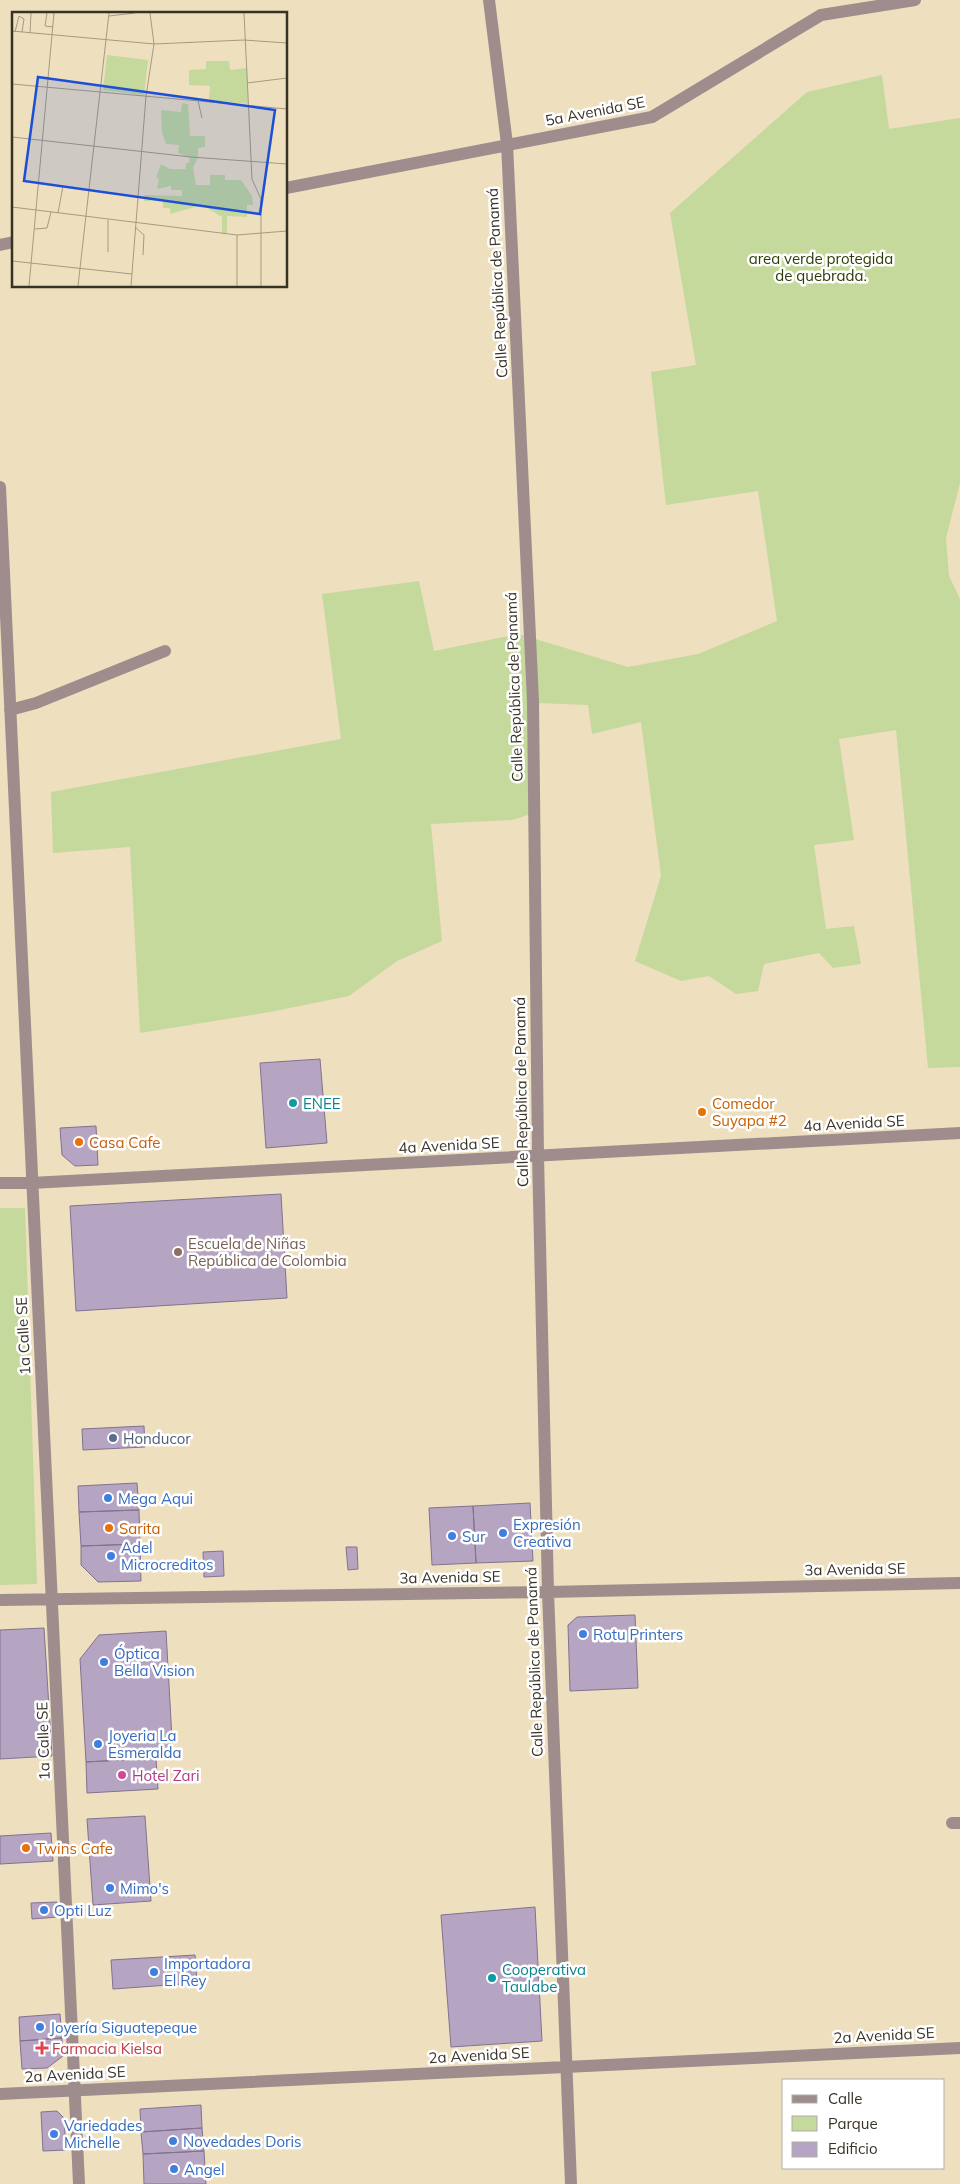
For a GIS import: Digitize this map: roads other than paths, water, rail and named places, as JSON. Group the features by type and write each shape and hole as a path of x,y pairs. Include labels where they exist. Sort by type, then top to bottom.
{"street":[{"name":"Calle República de Panamá","path":"489,0 507,144 533,701 538,1156 548,1592 571,2184"},
{"name":"5a Avenida SE","path":"288,188 507,144 652,118 822,15 915,0"},
{"name":"1a Calle SE","path":"0,487 79,2184"},
{"path":"10,710 36,703 165,651"},
{"name":"4a Avenida SE","path":"0,1183 31,1183 960,1133"},
{"name":"3a Avenida SE","path":"0,1600 548,1592 960,1583"},
{"name":"2a Avenida SE","path":"0,2094 960,2048"}],"place":[{"name":"ENEE","path":"293,1103"},
{"name":"Comedor Suyapa #2","path":"702,1112"},
{"name":"Casa Cafe","path":"79,1142"},
{"name":"Escuela de Niñas República de Colombia","path":"178,1252"},
{"name":"Honducor","path":"113,1438"},
{"name":"Mega Aqui","path":"108,1498"},
{"name":"Sarita","path":"109,1528"},
{"name":"Expresión Creativa","path":"503,1533"},
{"name":"Sur","path":"452,1536"},
{"name":"Adel Microcreditos","path":"111,1556"},
{"name":"Rotu Printers","path":"583,1634"},
{"name":"Óptica Bella Vision","path":"104,1662"},
{"name":"Joyeria La Esmeralda","path":"98,1744"},
{"name":"Hotel Zari","path":"122,1775"},
{"name":"Twins Cafe","path":"26,1848"},
{"name":"Mimo's","path":"110,1888"},
{"name":"Opti Luz","path":"44,1910"},
{"name":"Importadora El Rey","path":"154,1972"},
{"name":"Cooperativa Taulabe","path":"492,1978"},
{"name":"Joyería Siguatepeque","path":"40,2027"},
{"name":"Farmacia Kielsa","path":"42,2048"},
{"name":"Variedades Michelle","path":"54,2134"},
{"name":"Novedades Doris","path":"173,2141"},
{"name":"Angel","path":"174,2169"}],"park label":[{"name":"area verde protegida de quebrada.","path":"821,266"}]}
